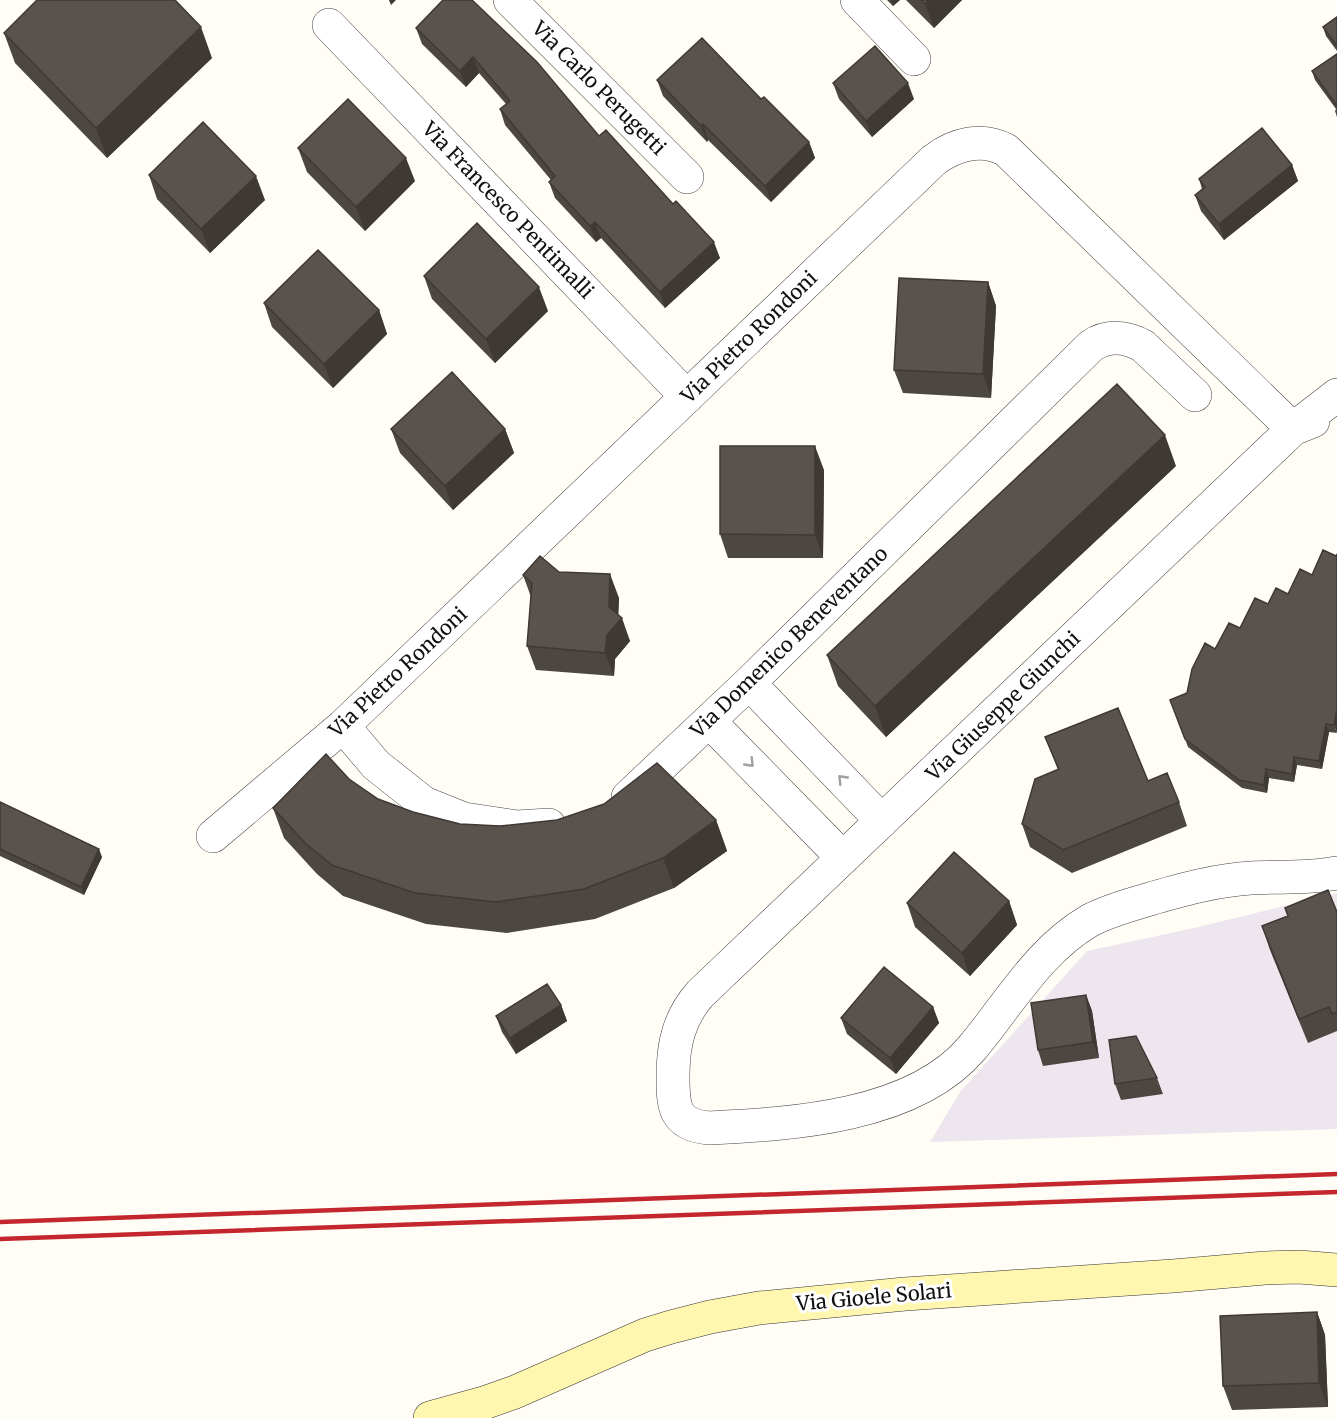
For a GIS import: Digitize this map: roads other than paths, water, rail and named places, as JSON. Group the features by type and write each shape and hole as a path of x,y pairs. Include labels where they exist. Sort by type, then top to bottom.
{"street":[{"name":"Via Carlo Perugetti","path":"510,0 687,177"},
{"path":"857,0 914,59"},
{"name":"Via Francesco Pentimalli","path":"329,24 687,396"},
{"name":"Via Pietro Rondoni","path":"213,836 343,726 934,160 947,151 965,145 988,144 1006,150 1293,429"},
{"name":"Via Domenico Beneventano","path":"343,726 376,765 424,802 464,819 517,827 586,818 628,796 709,721 1084,352 1096,343 1114,338 1134,341 1143,346 1195,394"},
{"name":"Via Giuseppe Giunchi","path":"1337,395 1293,429 700,994 686,1013 674,1050 673,1098 676,1112 687,1122 709,1128 802,1122 841,1115 908,1094 953,1067 971,1050 1048,954 1066,936 1100,915 1214,883 1251,878 1297,878 1337,873"},
{"path":"1293,429 1337,412"},
{"path":"749,683 882,820"},
{"path":"709,721 843,858"},
{"name":"Via Gioele Solari","path":"430,1418 515,1392 645,1335 710,1317 759,1308 905,1294 1265,1268 1299,1267 1337,1270"}],"railway":[{"path":"0,1222 1337,1174"},
{"path":"0,1239 1337,1192"}]}
